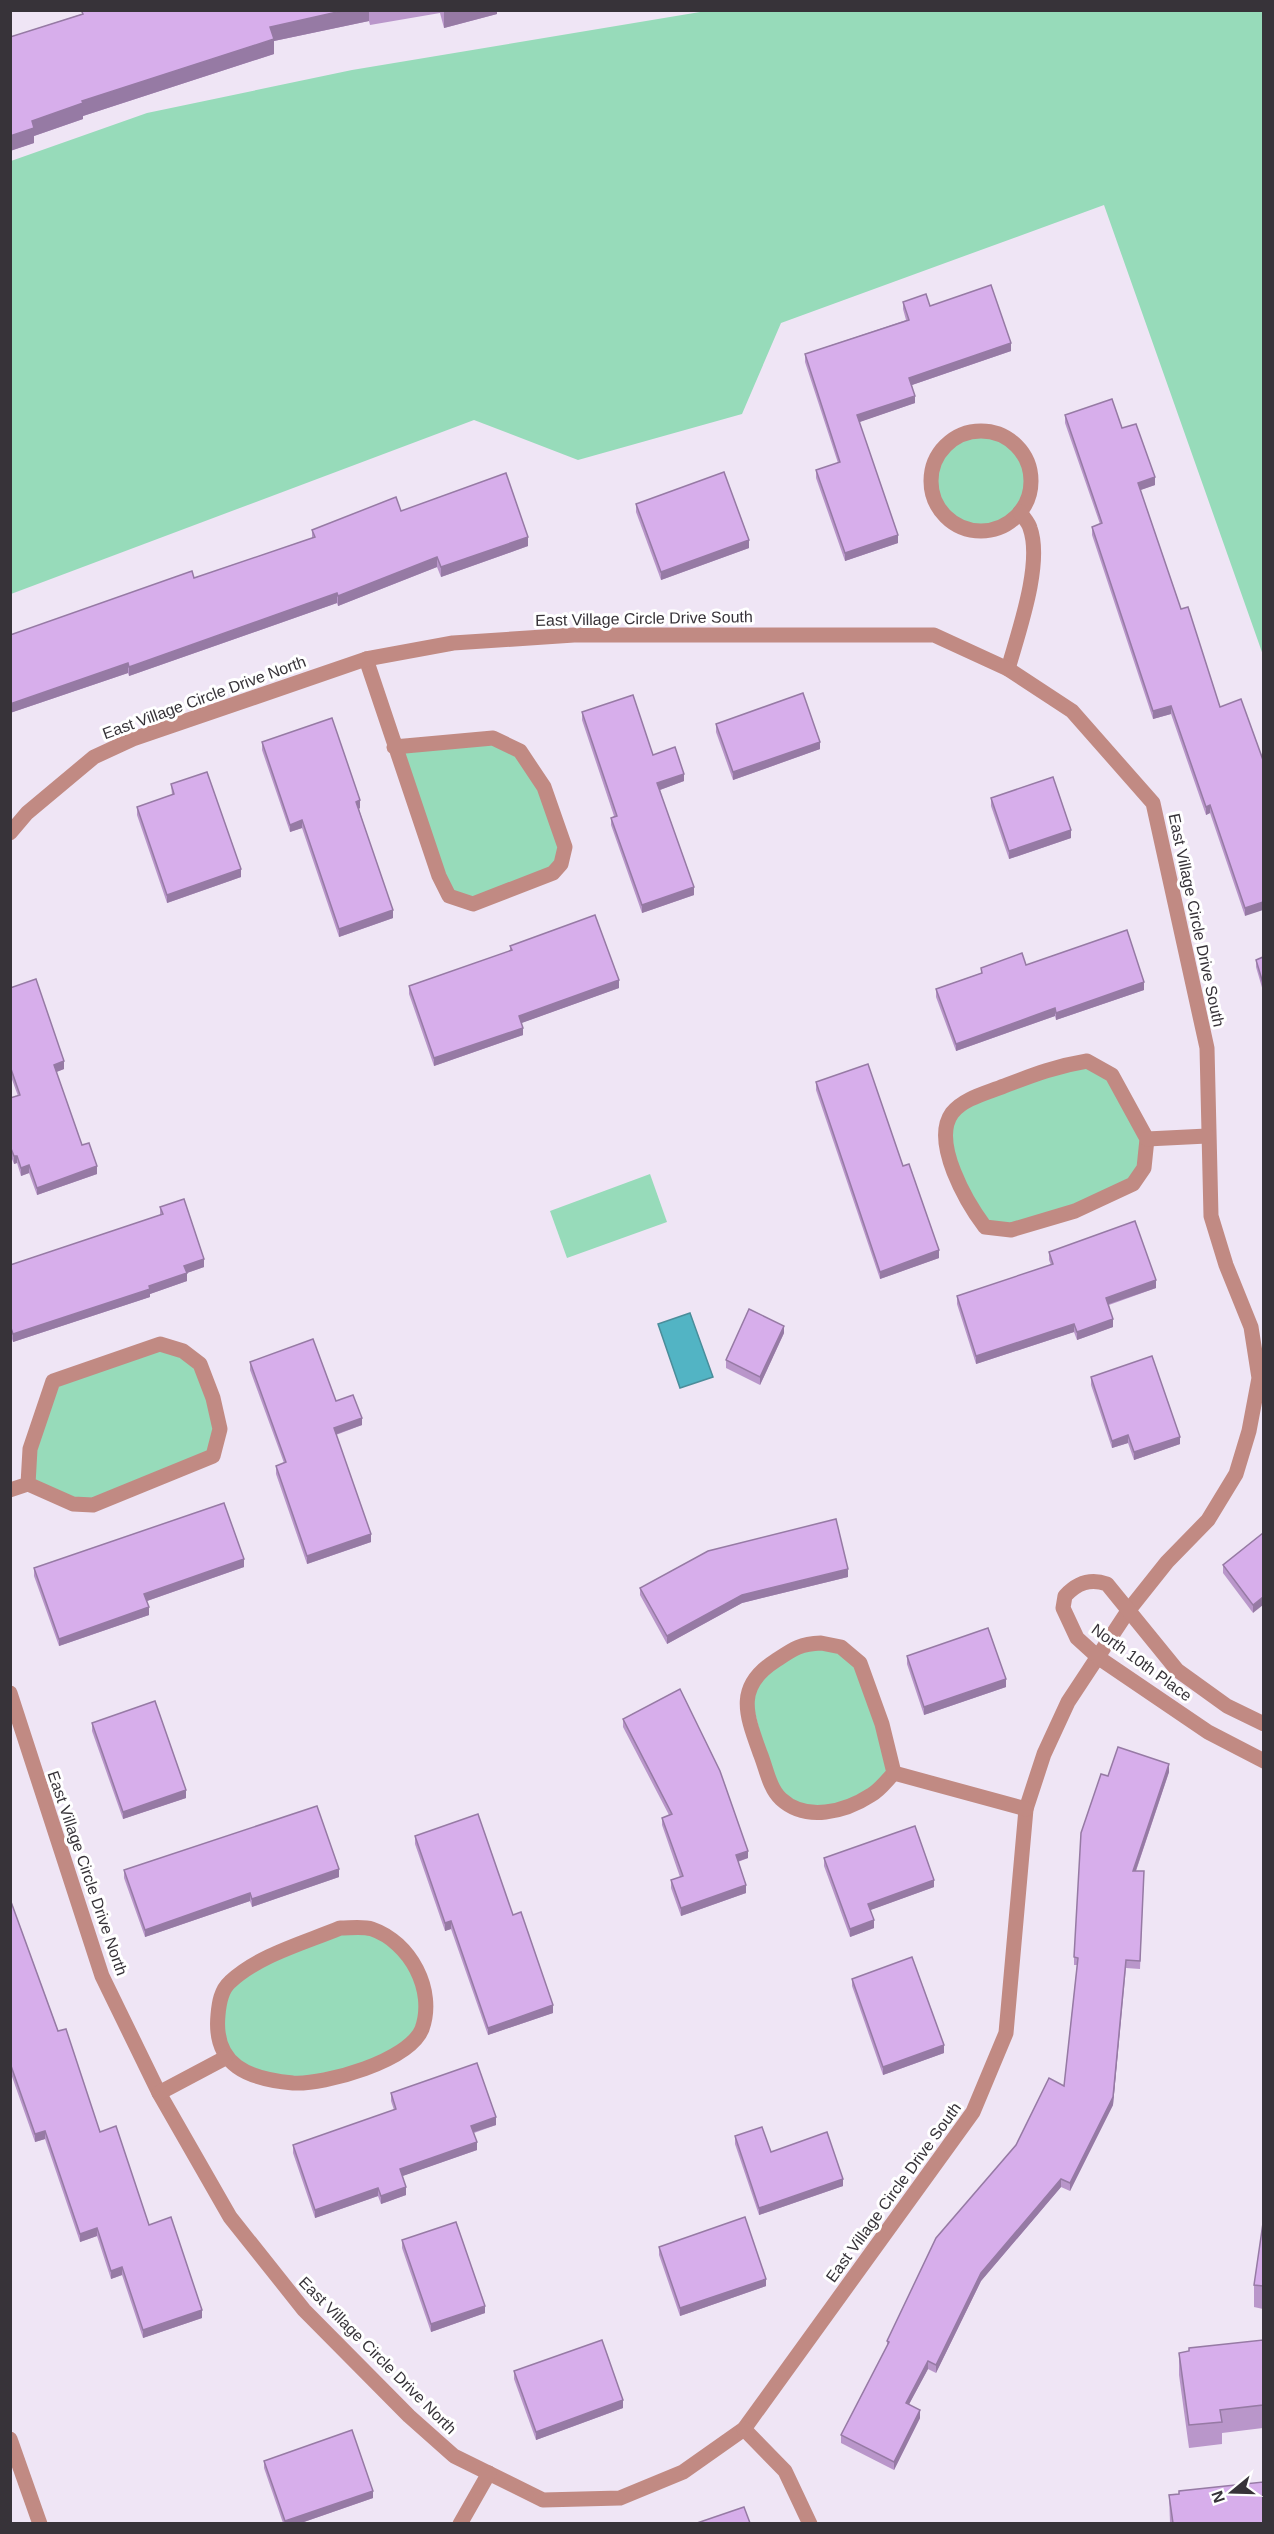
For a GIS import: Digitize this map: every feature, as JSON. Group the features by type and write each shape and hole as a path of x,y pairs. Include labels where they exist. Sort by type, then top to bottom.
{"street":[{"path":"980,430 1002,434 1012,441 1026,459 1032,481 1031,492 1020,512 1003,526 981,532 950,521 935,502 931,480 938,454 945,445 966,432 980,430"},
{"path":"1008,669 1027,601 1033,555 1030,528 1020,512"},
{"name":"East Village Circle Drive South","path":"366,659 453,643 574,635 934,634 1008,669 1072,711 1154,803 1207,1048 1207,1136 1211,1216 1226,1265 1251,1327 1259,1378 1250,1431 1236,1474 1208,1520 1167,1562 1128,1611 1068,1702 1044,1754 1026,1809 1006,2033 974,2112 744,2428"},
{"path":"366,659 394,747 439,876 449,896 473,904 553,873 561,864 565,848 544,787 520,751 493,738 394,747"},
{"name":"East Village Circle Drive North","path":"10,833 27,813 94,757 143,735 366,659"},
{"path":"1087,1061 1112,1075 1147,1139 1144,1168 1133,1184 1075,1211 1011,1230 985,1227 969,1206 954,1173 946,1140 951,1114 966,1101 1055,1066 1087,1061"},
{"path":"1147,1139 1207,1136"},
{"path":"10,1490 28,1484 73,1504 93,1505 213,1456 220,1429 213,1398 200,1364 183,1352 159,1344 53,1382 30,1449 28,1484"},
{"name":"North 10th Place","path":"1263,1724 1227,1706 1177,1670 1107,1584 1097,1581 1082,1583 1065,1596 1063,1608 1077,1638 1099,1658 1208,1732 1263,1761"},
{"path":"821,1643 842,1647 860,1663 882,1724 894,1773 872,1795 846,1807 817,1814 796,1808 781,1799 773,1787 747,1716 749,1688 758,1672 799,1644 821,1643"},
{"name":"East Village Circle Drive North","path":"10,1693 102,1976 159,2093 230,2217 304,2310 424,2430 454,2456 543,2500 620,2498 683,2472 744,2428"},
{"path":"894,1773 1026,1809"},
{"path":"340,1928 371,1929 404,1949 419,1971 425,2006 422,2029 404,2051 339,2078 297,2083 265,2080 242,2071 225,2058 217,2028 219,2000 229,1983 258,1962 340,1928"},
{"path":"159,2093 225,2058"},
{"path":"744,2428 785,2471 810,2523"},
{"path":"10,2439 40,2523"},
{"path":"459,2523 489,2473"}],"green space":[{"path":"706,11 1263,11 1263,655 1104,205 781,323 742,414 578,460 474,420 11,594 11,161 147,113 352,70"},
{"path":"981,431 1000,434 1017,445 1028,462 1031,481 1028,500 1017,517 1000,528 981,531 962,528 945,517 934,500 931,481 934,462 945,445 962,434"},
{"path":"493,738 520,751 565,847 561,864 473,904 449,896 394,747"},
{"path":"1087,1061 1112,1075 1147,1139 1133,1184 1011,1230 985,1227 954,1173 951,1115 966,1101"},
{"path":"650,1174 667,1222 567,1258 550,1211"},
{"path":"160,1344 183,1351 213,1398 213,1456 93,1505 28,1484 53,1381"},
{"path":"821,1643 860,1663 894,1773 872,1795 817,1814 773,1787 749,1688 758,1672"},
{"path":"340,1928 378,1933 391,1939 407,1958 425,2006 404,2051 297,2083 225,2058 219,2000 229,1983"}],"water":[{"path":"690,1313 713,1377 680,1388 658,1324"}],"building":[{"path":"85,10 346,10 270,27 274,39 82,101 83,103 32,121 34,128 10,136 10,37 83,14"},
{"path":"991,285 1011,343 909,378 915,396 857,415 898,535 845,553 816,470 840,462 805,354 909,320 903,302 926,294 930,306"},
{"path":"1112,399 1122,428 1136,424 1155,477 1138,483 1181,609 1188,607 1220,707 1241,699 1263,760 1263,902 1245,908 1210,805 1206,807 1171,706 1153,711 1092,527 1102,523 1065,415"},
{"path":"724,472 749,540 661,572 636,504"},
{"path":"506,473 528,537 441,567 437,557 338,596 337,593 129,667 128,663 10,704 10,635 192,571 194,578 315,537 312,530 396,497 401,511"},
{"path":"803,693 820,742 733,772 716,724"},
{"path":"633,695 653,755 675,747 684,774 657,783 694,887 642,905 611,818 617,816 582,712"},
{"path":"332,718 360,800 356,802 393,910 339,929 302,820 290,825 262,742"},
{"path":"207,772 241,869 167,895 137,807 174,794 171,784"},
{"path":"1053,777 1071,830 1009,851 991,798"},
{"path":"595,915 619,980 519,1016 523,1028 434,1058 409,986 512,950 510,946"},
{"path":"1127,930 1144,982 1056,1013 1055,1008 956,1044 936,989 982,973 981,968 1022,953 1026,965"},
{"path":"1263,957 1263,983 1256,960"},
{"path":"36,979 64,1061 54,1065 82,1145 89,1143 97,1166 37,1188 29,1165 21,1168 10,1146 10,1098 20,1095 10,1066 10,988"},
{"path":"868,1064 903,1166 909,1164 939,1250 880,1272 816,1082"},
{"path":"184,1199 204,1259 184,1266 187,1273 149,1286 150,1289 13,1334 10,1325 10,1265 163,1214 160,1207"},
{"path":"1135,1221 1156,1280 1106,1298 1113,1319 1077,1332 1074,1324 976,1356 957,1296 1053,1264 1049,1252"},
{"path":"749,1309 784,1326 760,1377 726,1360"},
{"path":"313,1339 336,1401 353,1395 362,1418 334,1428 371,1534 307,1556 276,1466 286,1462 250,1362"},
{"path":"1152,1356 1180,1437 1134,1452 1128,1435 1112,1441 1091,1377"},
{"path":"224,1503 244,1559 144,1594 149,1607 59,1639 34,1568"},
{"path":"836,1519 848,1569 742,1595 667,1636 640,1588 708,1551"},
{"path":"1263,1533 1263,1597 1253,1605 1223,1565"},
{"path":"988,1628 1006,1679 924,1707 907,1656"},
{"path":"680,1689 720,1771 748,1851 736,1855 746,1885 681,1908 671,1880 683,1876 662,1818 672,1814 623,1719"},
{"path":"155,1701 186,1790 123,1812 92,1723"},
{"path":"1118,1747 1169,1764 1133,1871 1144,1871 1140,1961 1126,1960 1113,2097 1070,2183 1061,2179 981,2273 936,2365 928,2361 906,2403 920,2410 894,2462 841,2435 889,2342 887,2341 936,2238 1016,2145 1049,2078 1064,2086 1078,1958 1074,1957 1081,1833 1101,1774 1108,1776"},
{"path":"317,1806 339,1869 252,1899 250,1893 145,1930 124,1870"},
{"path":"478,1814 513,1915 521,1912 553,2005 488,2028 451,1921 445,1923 415,1836"},
{"path":"915,1826 934,1880 868,1904 874,1920 850,1929 824,1858"},
{"path":"10,1899 58,2031 66,2029 100,2132 116,2126 149,2225 171,2217 202,2310 143,2330 122,2267 111,2271 97,2228 80,2234 45,2131 35,2134 10,2063"},
{"path":"912,1957 944,2045 883,2067 852,1979"},
{"path":"477,2063 496,2117 471,2126 477,2142 400,2169 406,2187 381,2196 378,2188 315,2210 293,2145 396,2109 391,2093"},
{"path":"762,2127 771,2152 827,2132 843,2179 759,2208 735,2136"},
{"path":"745,2217 766,2279 680,2308 659,2247"},
{"path":"456,2222 485,2306 431,2324 402,2240"},
{"path":"1263,2223 1263,2286 1254,2285"},
{"path":"602,2340 623,2400 536,2432 514,2371"},
{"path":"1263,2340 1263,2405 1220,2410 1222,2422 1189,2425 1179,2353 1189,2351 1189,2348"},
{"path":"352,2430 373,2491 285,2521 264,2461"},
{"path":"1263,2482 1263,2523 1173,2523 1169,2495 1179,2494 1179,2491"},
{"path":"744,2507 750,2523 697,2523"}]}
